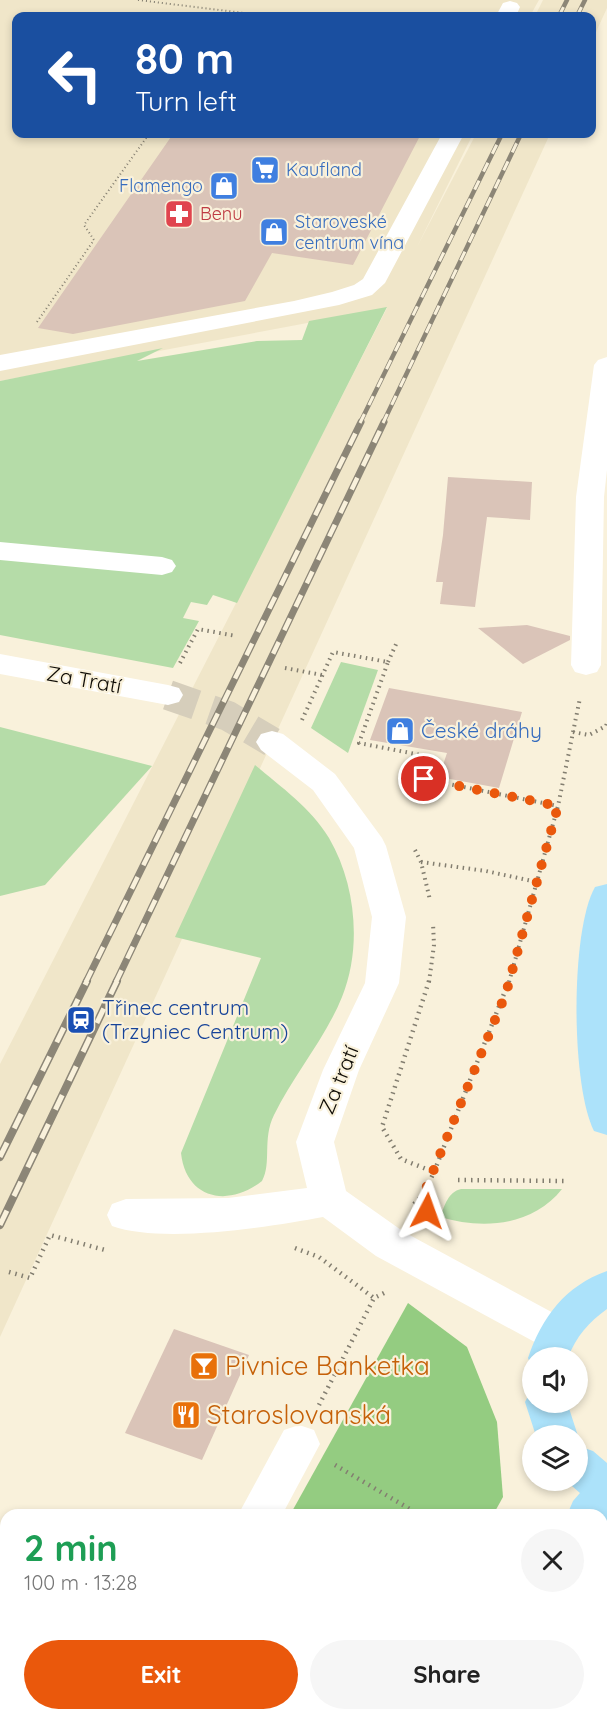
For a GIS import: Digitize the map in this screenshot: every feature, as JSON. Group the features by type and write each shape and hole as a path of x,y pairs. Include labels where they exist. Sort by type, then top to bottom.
{"main road":[{"path":"607,896 594,981 598,1050 607,1120"},
{"path":"552,1346 577,1307 607,1288"},
{"path":"588,1474 607,1490"},
{"path":"594,1509 607,1496"}],"street":[{"path":"0,363 294,308 363,290 374,283 451,138"},
{"path":"586,665 590,497 602,439 607,365"},
{"path":"0,551 162,566"},
{"name":"Za Tratí","path":"0,664 173,682"},
{"name":"Za tratí","path":"286,734 370,846 389,917 382,982 341,1070 315,1142 329,1200"},
{"path":"126,1215 190,1217 280,1210 329,1200 390,1244 552,1346"},
{"path":"262,1509 299,1444"}],"path":[{"path":"138,0 236,12"},
{"path":"33,328 94,240 84,225 146,138"},
{"path":"173,682 198,629 236,636"},
{"path":"397,642 359,743 431,757 424,779 558,806"},
{"path":"286,734 322,675 333,652 388,662"},
{"path":"414,1204 423,1196 434,1172 506,993 558,806 586,665"},
{"path":"285,668 322,675"},
{"path":"573,732 589,735 606,726 607,723"},
{"path":"421,862 537,882"},
{"path":"382,1127 401,1160 434,1172"},
{"path":"458,1180 565,1181"},
{"path":"423,1196 427,1211"},
{"path":"389,1290 374,1298 299,1444 410,1509"}],"shaded area":[{"path":"0,0 539,0 532,12 12,12 12,138 471,138 417,247 474,138 548,138 0,1337 0,1064 387,308 0,381"},
{"path":"543,0 607,0 607,8 596,32 596,12 537,12"}],"green space":[{"path":"387,307 237,603 213,595 207,605 191,602 183,618 199,621 173,668 0,635 0,381 163,348 137,361 257,341 302,340 309,321"},
{"path":"341,662 378,670 348,753 311,728"},
{"path":"0,727 152,766 45,885 0,896"},
{"path":"255,765 305,808 329,838 345,875 353,916 354,937 348,978 342,997 270,1124 265,1174 262,1181 236,1194 223,1196 200,1189 191,1181 181,1153 261,958 175,937"},
{"path":"461,1189 562,1189 537,1211 506,1222 473,1223 440,1217 450,1196"},
{"path":"408,1303 467,1347 497,1422 503,1497 496,1509 293,1509"}],"building":[{"path":"170,138 419,138 353,265 272,253 245,301 73,334 38,328"},
{"path":"448,477 532,482 530,520 487,517 475,607 440,604 443,582 436,582"},
{"path":"527,625 570,636 570,640 523,664 478,628"},
{"path":"389,688 522,712 499,788 439,777 447,753 370,740"},
{"path":"174,1329 249,1355 202,1460 125,1433"}],"tunnel":[{"path":"168,695 228,716 272,742"}],"railway":[{"path":"561,12 567,0"},
{"path":"579,12 585,0"},
{"path":"360,423 500,138"},
{"path":"383,423 519,138"},
{"path":"86,982 361,422"},
{"path":"116,982 384,422"},
{"path":"0,1157 87,981"},
{"path":"0,1225 117,981"}],"place":[{"name":"Kaufland","path":"265,170"},
{"name":"Flamengo","path":"224,186"},
{"name":"Benu","path":"179,214"},
{"name":"Staroveské centrum vína","path":"274,232"},
{"name":"České dráhy","path":"400,731"},
{"name":"Třinec centrum (Trzyniec Centrum)","path":"81,1020"},
{"name":"Pivnice Banketka","path":"204,1366"},
{"name":"Staroslovanská","path":"186,1415"}],"route":[{"path":"424,779 558,806 506,993 423,1196 427,1211"}]}
